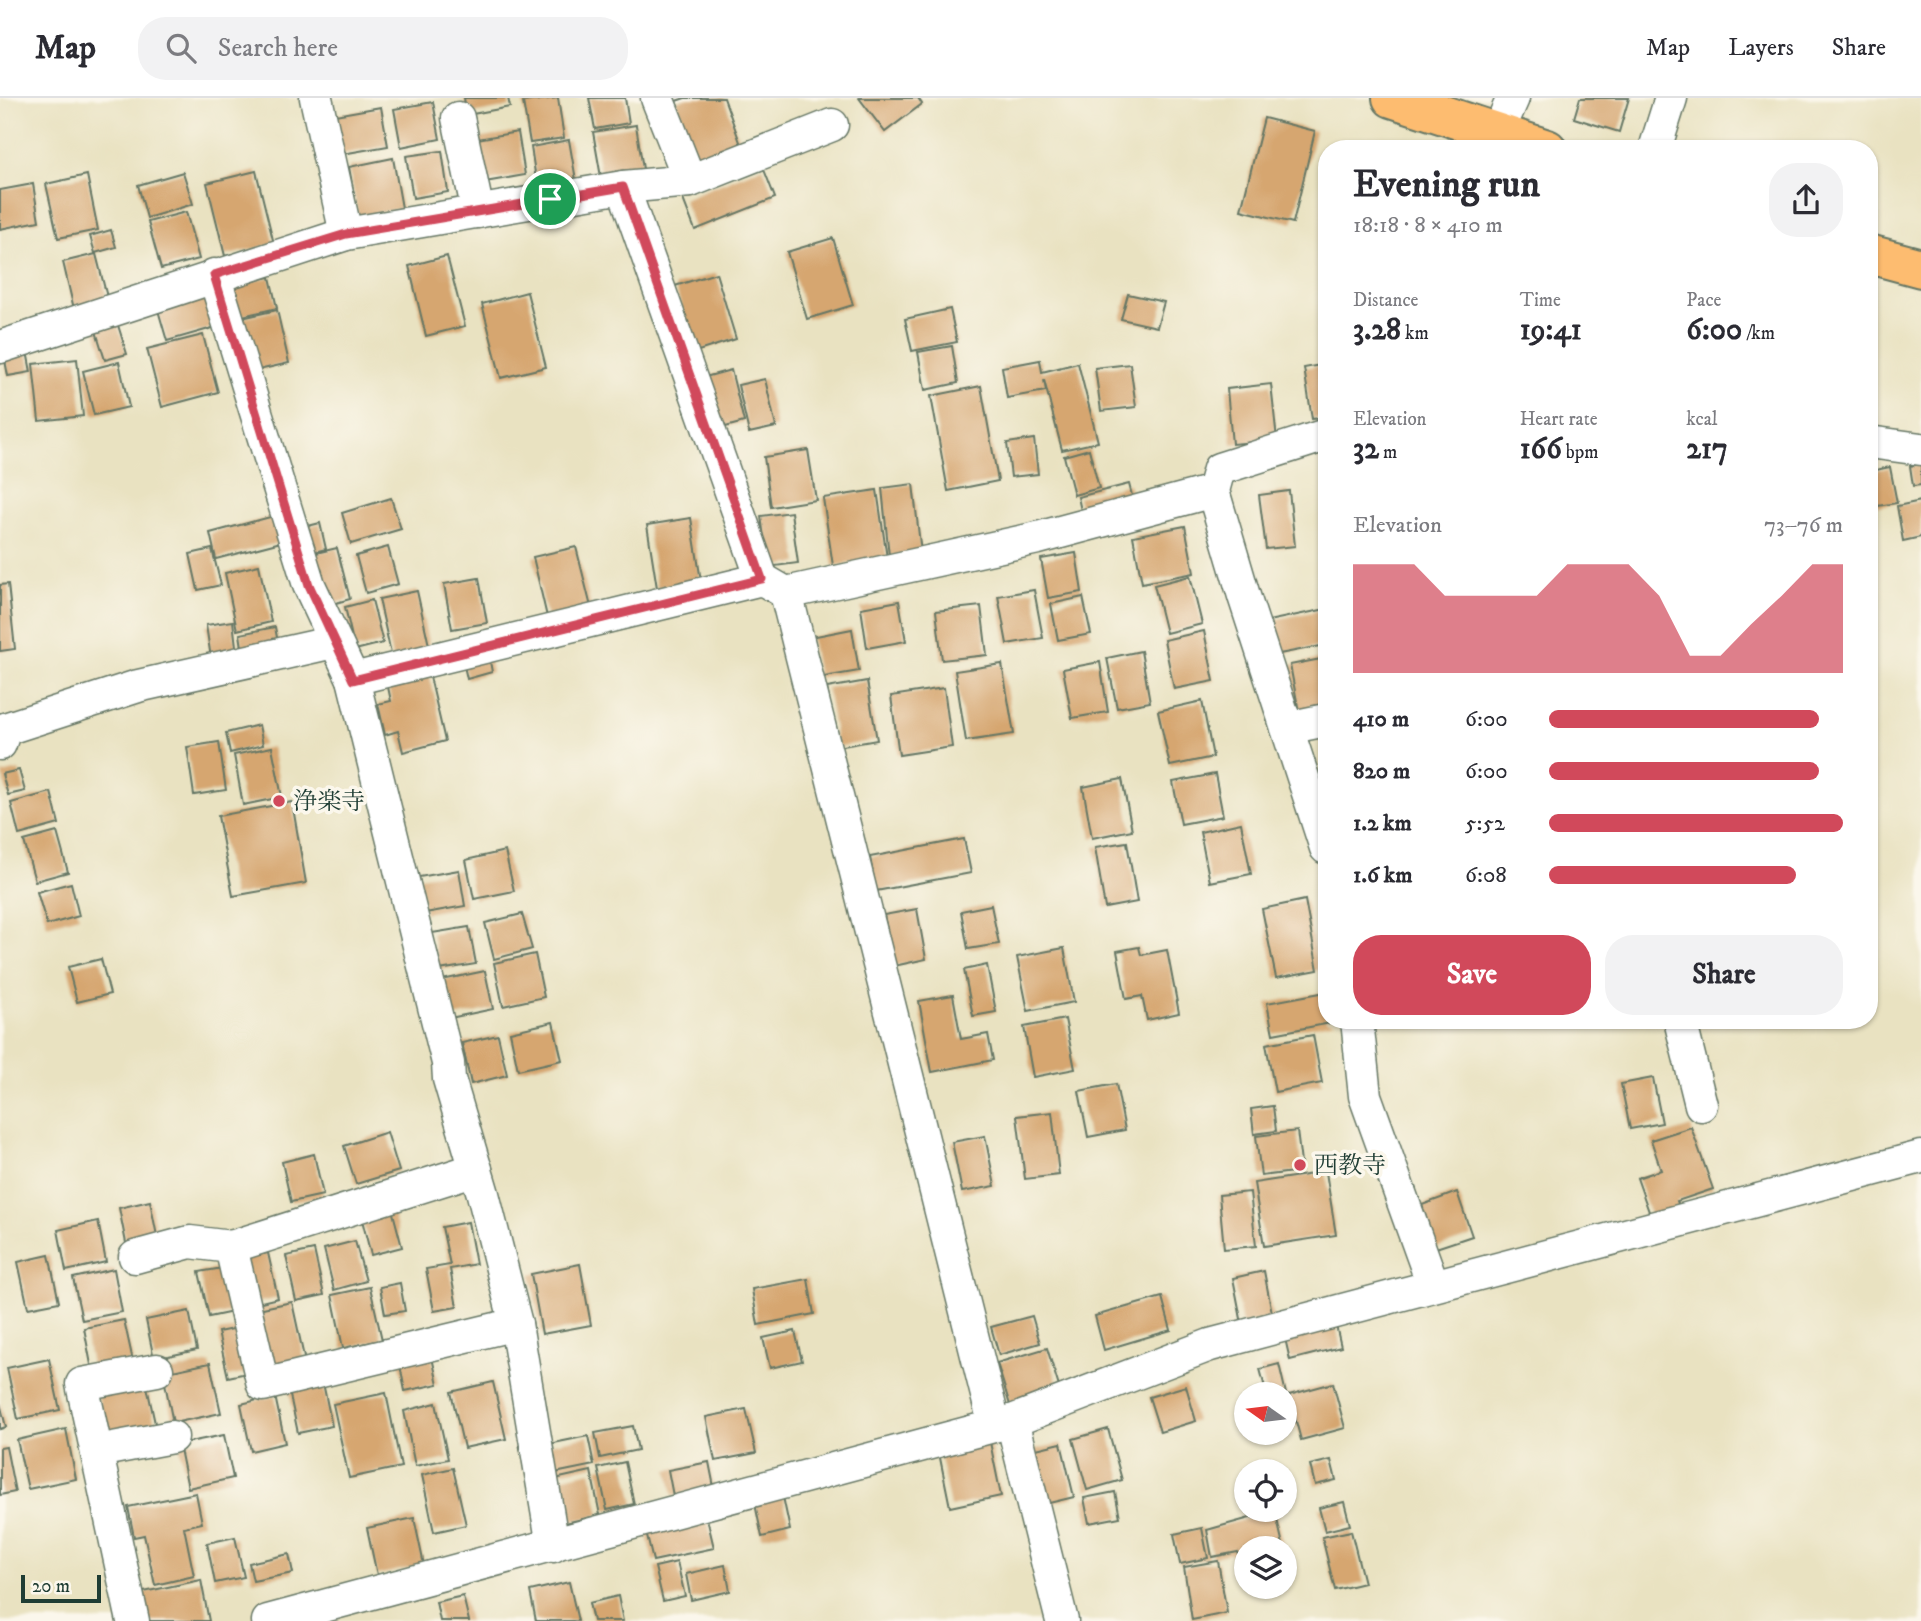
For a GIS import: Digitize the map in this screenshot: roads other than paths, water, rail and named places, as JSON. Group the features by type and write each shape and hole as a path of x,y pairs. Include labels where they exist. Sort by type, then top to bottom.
{"main road":[{"path":"1392,98 1521,140"},
{"path":"1878,256 1921,268"}],"street":[{"path":"316,98 346,234"},
{"path":"657,98 690,181"},
{"path":"1498,132 1513,98"},
{"path":"1658,140 1671,98"},
{"path":"458,118 478,212"},
{"path":"0,347 346,234 623,187 690,181 832,125"},
{"path":"623,187 774,586 1003,1422 1062,1621"},
{"path":"214,275 301,560 334,642 353,680 448,1063 449,1079 476,1169 516,1324 553,1546"},
{"path":"1318,438 1219,469 1213,491 1287,728 1318,794"},
{"path":"1878,443 1921,449"},
{"path":"353,680 774,586 1038,538 1213,491"},
{"path":"0,744 5,729 138,686 334,642"},
{"path":"1287,728 1318,722"},
{"path":"1358,1029 1365,1096 1433,1285"},
{"path":"1682,1029 1701,1105"},
{"path":"268,1621 1003,1422 1210,1345 1921,1157"},
{"path":"135,1257 190,1242 231,1247 476,1169"},
{"path":"231,1247 263,1385 516,1324"},
{"path":"133,1621 82,1384 157,1370"},
{"path":"97,1451 172,1437"}],"place":[{"name":"浄楽寺","path":"279,801"},
{"name":"西教寺","path":"1300,1165"}]}
